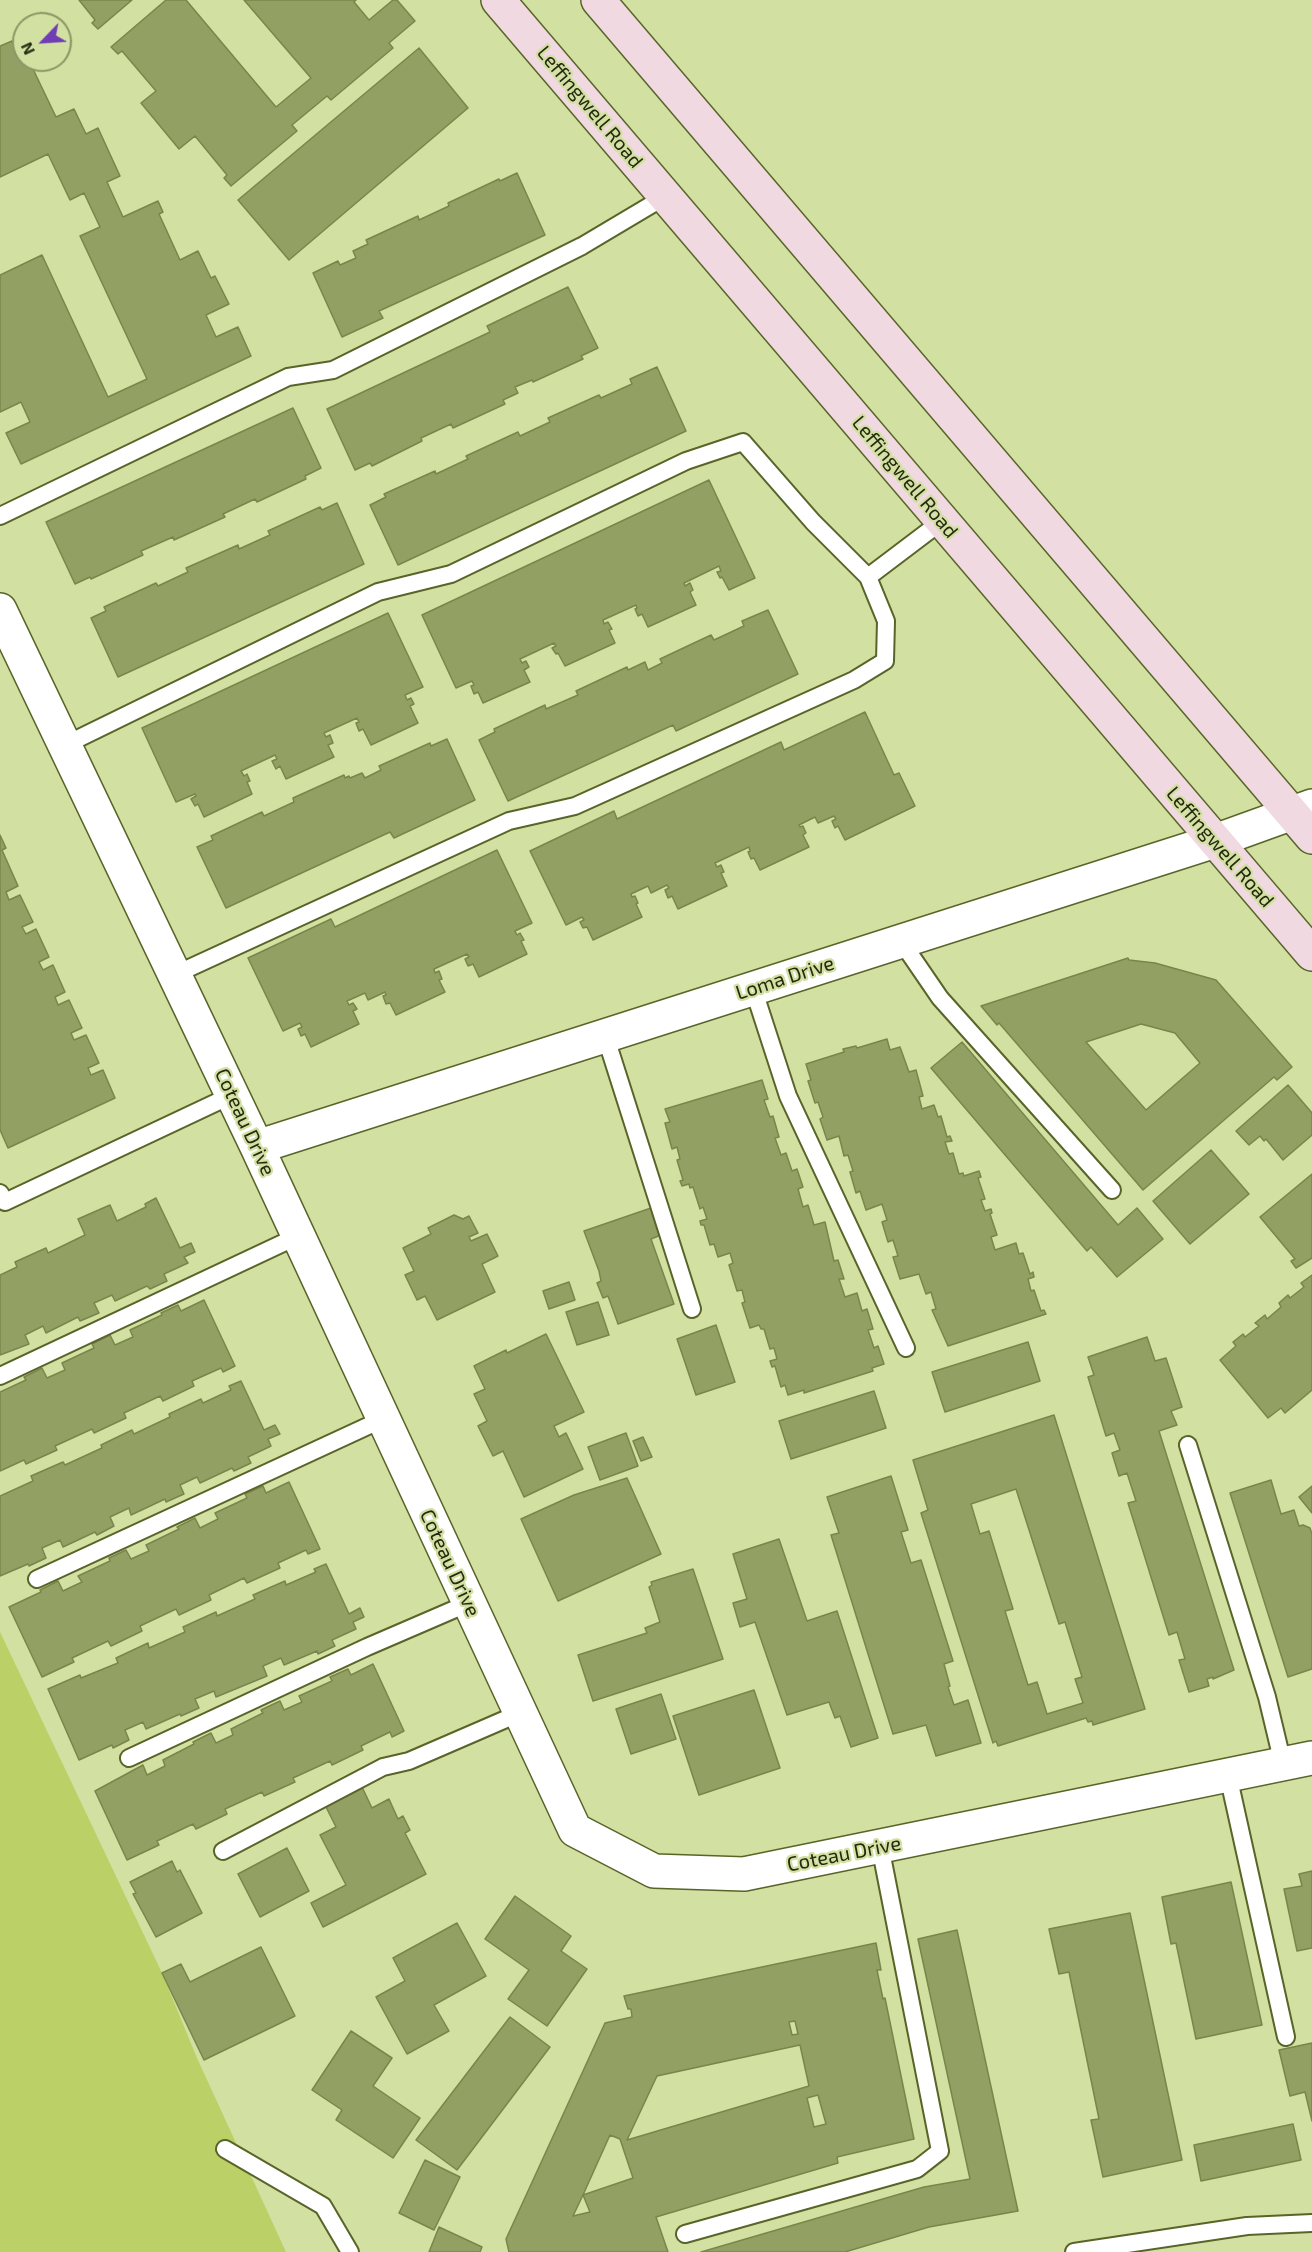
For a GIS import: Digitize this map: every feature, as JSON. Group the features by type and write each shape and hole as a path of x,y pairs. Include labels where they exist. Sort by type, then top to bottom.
{"main road":[{"name":"Leffingwell Road","path":"498,0 1312,954"},
{"path":"598,0 1306,819"}],"street":[{"name":"Coteau Drive","path":"0,610 257,1147 575,1830 654,1871 744,1874 1297,1761"},
{"name":"Loma Drive","path":"257,1147 1215,841 1306,819"}],"lane":[{"path":"0,516 288,377 333,370 582,246 666,196"},
{"path":"64,745 378,592 451,574 687,461 743,442 813,522 868,577 886,621 885,662 854,680 575,806 509,821 174,975"},
{"path":"868,577 942,520"},
{"path":"901,941 940,998 1112,1190"},
{"path":"753,988 789,1096 906,1348"},
{"path":"605,1035 692,1309"},
{"path":"0,1193 4,1202 232,1095"},
{"path":"0,1376 298,1236"},
{"path":"37,1579 383,1419"},
{"path":"1188,1445 1267,1697 1297,1761"},
{"path":"129,1758 367,1647 469,1603"},
{"path":"223,1851 383,1767 409,1761 520,1713"},
{"path":"1228,1775 1286,2037"},
{"path":"685,2234 916,2169 940,2151 880,1846"},
{"path":"225,2150 322,2206 350,2252"},
{"path":"1074,2252 1247,2226 1312,2223"}],"green space":[{"path":"0,1632 162,1973 197,2058 286,2252 0,2252"}],"building":[{"path":"79,0 132,0 98,29 92,23 95,20"},
{"path":"166,0 186,0 276,107 311,78 244,0 356,0 354,2 369,20 393,0 397,0 415,21 389,43 393,48 331,100 327,96 292,125 297,131 231,186 224,178 227,175 195,136 179,149 141,103 156,91 122,51 118,54 111,47"},
{"path":"12,41 12,72 34,72 56,117 74,109 86,134 98,128 120,176 107,182 123,217 158,201 163,212 159,214 180,260 198,251 211,278 215,276 229,304 206,315 216,337 238,327 251,356 21,464 6,433 30,422 21,402 0,412 0,275 42,255 108,397 147,379 80,236 100,227 84,193 70,200 48,154 0,177 0,46"},
{"path":"419,48 468,108 289,260 238,200"},
{"path":"517,173 545,235 379,311 383,318 342,337 313,273 338,261 340,265 356,258 353,251 368,244 366,240 418,216 419,220 449,206 448,203"},
{"path":"568,287 598,348 581,356 583,359 533,382 532,380 515,387 518,393 503,400 505,404 453,428 451,424 372,466 370,463 355,470 327,409 490,332 487,326"},
{"path":"657,367 686,431 398,565 370,505 386,497 384,494 435,471 436,474 468,459 466,456 518,432 520,436 550,422 548,418 599,395 601,398 632,384 630,379"},
{"path":"293,408 321,468 305,476 306,479 257,502 255,499 223,514 225,517 174,540 173,537 141,551 143,555 75,584 46,522"},
{"path":"709,480 755,578 729,590 717,572 721,571 719,566 684,583 685,586 690,583 693,590 690,592 696,605 648,627 642,614 638,616 636,605 603,620 604,624 608,622 612,629 609,630 615,643 565,666 558,653 556,654 552,648 556,646 554,643 520,659 522,663 526,661 529,667 524,670 530,682 483,703 478,692 474,694 472,681 456,688 422,615"},
{"path":"337,503 364,564 118,677 91,618 106,611 104,607 156,583 158,586 188,572 186,568 238,545 239,549 270,535 268,531 320,507 322,510"},
{"path":"768,610 798,674 676,731 673,725 508,801 479,740 495,732 494,729 545,705 546,709 578,695 576,691 627,667 628,670 645,662 648,670 662,663 660,659 711,635 714,640 744,626 742,621"},
{"path":"388,613 423,687 405,695 407,700 411,698 414,704 410,706 418,723 371,745 363,729 359,731 357,718 324,733 326,737 330,735 333,743 328,745 334,757 286,779 280,766 276,769 272,761 277,759 275,755 241,771 244,776 247,774 250,781 247,782 252,794 204,817 198,804 195,806 191,799 196,796 195,794 176,802 142,728"},
{"path":"865,712 894,775 899,773 915,806 845,840 838,826 835,828 832,821 836,819 834,816 818,823 815,817 799,825 803,826 806,833 803,835 809,847 760,870 754,858 751,859 748,852 749,847 715,863 717,867 721,865 724,872 721,873 727,886 678,909 672,896 668,898 665,890 669,888 667,885 651,893 648,886 631,894 632,897 635,896 642,917 593,940 587,927 583,928 580,922 584,920 582,917 566,925 530,851 614,811 617,819 781,742 784,750"},
{"path":"447,739 475,800 394,838 390,832 226,908 197,847 213,840 211,836 262,812 264,816 294,802 293,798 344,775 345,778 349,776 350,778 362,773 365,778 381,770 379,766 430,743 431,746"},
{"path":"0,835 6,848 2,850 18,886 6,892 9,900 20,895 33,922 22,927 26,934 36,929 49,957 39,962 43,970 53,965 65,992 55,997 58,1005 69,1000 82,1028 71,1033 74,1040 86,1035 99,1063 88,1068 91,1075 103,1070 115,1098 8,1148 0,1130"},
{"path":"497,850 532,923 515,931 517,935 520,933 524,940 521,941 527,954 479,977 473,964 468,966 465,959 469,957 467,954 434,969 435,973 439,971 442,979 439,980 445,992 396,1015 390,1003 386,1004 383,996 386,995 385,992 368,1000 365,993 347,1001 349,1005 353,1003 357,1009 353,1011 359,1024 311,1047 305,1034 301,1036 298,1029 302,1027 300,1023 283,1031 248,958 331,919 335,927"},
{"path":"1128,958 1155,963 1216,980 1292,1067 1277,1080 1274,1077 1143,1190 999,1023 997,1025 981,1006","holes":["1141,1024 1175,1033 1200,1063 1146,1110 1086,1042"]},
{"path":"887,1039 890,1050 900,1047 909,1072 916,1070 923,1096 919,1097 922,1109 934,1105 938,1117 941,1116 947,1137 950,1136 952,1141 945,1142 949,1154 953,1153 959,1174 963,1173 964,1176 979,1171 981,1177 978,1178 985,1199 981,1200 985,1211 991,1209 990,1214 997,1235 991,1237 995,1250 1016,1243 1019,1254 1023,1253 1030,1274 1033,1272 1034,1277 1028,1279 1031,1291 1034,1290 1041,1311 1044,1310 1046,1314 948,1346 932,1310 936,1309 931,1292 926,1294 919,1274 900,1279 893,1257 898,1256 893,1240 888,1242 882,1222 887,1220 882,1204 866,1210 860,1191 856,1193 850,1172 853,1171 848,1155 844,1156 839,1136 827,1140 820,1119 823,1117 818,1102 815,1103 808,1081 811,1080 806,1064 844,1052 843,1049 856,1046 857,1048"},
{"path":"962,1042 1118,1225 1137,1208 1163,1239 1117,1277 1091,1247 1087,1251 931,1068"},
{"path":"762,1080 768,1099 764,1100 770,1117 773,1116 779,1137 775,1138 781,1155 786,1153 792,1171 797,1169 803,1187 798,1189 803,1207 808,1205 814,1225 825,1222 834,1261 838,1260 844,1279 839,1279 845,1297 857,1293 862,1311 867,1309 873,1329 868,1330 874,1348 878,1346 884,1364 872,1368 873,1371 804,1393 804,1390 788,1395 785,1385 781,1387 775,1366 772,1367 770,1361 777,1359 774,1348 770,1349 764,1329 761,1329 759,1325 750,1328 742,1303 745,1302 742,1290 737,1291 729,1265 733,1263 730,1253 718,1257 714,1244 710,1245 704,1225 701,1225 700,1221 707,1219 703,1207 700,1209 693,1187 690,1188 689,1184 682,1186 677,1147 672,1149 665,1123 670,1122 665,1109"},
{"path":"1288,1085 1312,1113 1312,1135 1283,1160 1266,1139 1264,1141 1260,1136 1249,1145 1236,1131"},
{"path":"1211,1150 1249,1194 1190,1244 1153,1201"},
{"path":"1312,1174 1312,1258 1296,1268 1291,1261 1295,1259 1260,1217"},
{"path":"156,1198 180,1248 191,1243 195,1252 184,1257 188,1263 164,1274 167,1281 150,1289 147,1286 115,1301 112,1295 94,1303 99,1313 80,1321 78,1317 46,1333 43,1326 25,1335 29,1344 0,1355 0,1275 17,1267 15,1262 46,1248 48,1253 85,1235 78,1219 110,1205 117,1221 146,1207 145,1204"},
{"path":"651,1208 661,1235 651,1239 674,1304 618,1324 608,1296 603,1298 597,1283 601,1281 599,1271 584,1231"},
{"path":"454,1215 463,1219 469,1216 478,1233 469,1237 471,1241 487,1234 498,1256 482,1264 495,1292 437,1320 425,1296 417,1300 405,1275 414,1271 403,1248 431,1234 428,1228"},
{"path":"1312,1275 1312,1390 1285,1413 1281,1408 1268,1418 1220,1360 1236,1346 1233,1342 1243,1334 1245,1337 1259,1326 1255,1323 1265,1315 1267,1319 1281,1307 1279,1303 1288,1295 1290,1298 1304,1287 1301,1283"},
{"path":"569,1282 575,1300 549,1309 543,1291"},
{"path":"204,1300 235,1366 223,1372 221,1368 192,1381 194,1386 163,1401 160,1396 124,1413 126,1418 94,1433 92,1429 55,1446 57,1450 26,1464 24,1460 0,1471 0,1392 26,1380 24,1377 42,1368 47,1378 65,1370 62,1363 94,1348 92,1344 110,1335 115,1345 133,1337 130,1330 162,1315 161,1313 178,1305 181,1311"},
{"path":"598,1302 609,1335 577,1345 566,1312"},
{"path":"716,1325 735,1382 696,1395 677,1339"},
{"path":"546,1334 584,1412 554,1426 559,1437 566,1433 583,1469 524,1497 503,1451 493,1456 478,1426 487,1421 474,1394 485,1389 474,1366"},
{"path":"1147,1337 1155,1361 1166,1358 1182,1407 1171,1411 1177,1425 1159,1431 1234,1670 1213,1679 1213,1677 1207,1679 1209,1686 1189,1692 1179,1660 1185,1659 1177,1632 1169,1635 1128,1503 1136,1501 1127,1473 1119,1476 1112,1453 1120,1450 1114,1433 1106,1436 1088,1377 1094,1375 1088,1357"},
{"path":"1028,1342 1040,1381 945,1412 932,1372"},
{"path":"241,1381 264,1430 275,1425 280,1434 268,1439 271,1446 248,1457 251,1463 234,1471 232,1468 200,1483 197,1477 180,1485 184,1494 166,1502 165,1499 131,1515 129,1508 110,1517 114,1526 97,1535 95,1532 63,1547 60,1540 42,1548 46,1558 0,1576 0,1496 33,1481 31,1476 63,1462 65,1465 102,1448 101,1445 132,1430 134,1434 201,1399 203,1403 231,1390 229,1386"},
{"path":"874,1391 886,1428 791,1459 779,1421"},
{"path":"1054,1415 1145,1709 1093,1725 1092,1721 1088,1722 1086,1718 998,1746 996,1741 993,1743 921,1513 928,1510 913,1460","holes":["1016,1489 1059,1624 1065,1622 1082,1677 1075,1679 1083,1703 1047,1714 1037,1682 1028,1685 1005,1611 1013,1609 989,1531 980,1534 971,1504"]},
{"path":"626,1433 638,1466 600,1480 588,1447"},
{"path":"643,1437 652,1457 641,1461 633,1441"},
{"path":"891,1476 908,1530 901,1532 911,1563 921,1560 953,1661 944,1664 954,1705 968,1700 981,1743 936,1756 926,1725 893,1734 831,1535 839,1533 827,1497"},
{"path":"627,1478 661,1554 558,1601 521,1519 574,1495"},
{"path":"1271,1480 1281,1514 1294,1510 1299,1526 1310,1528 1312,1534 1312,1669 1288,1677 1230,1493"},
{"path":"289,1482 320,1549 308,1554 306,1550 278,1563 280,1568 247,1583 244,1578 209,1595 211,1600 179,1615 176,1609 140,1626 142,1631 111,1646 108,1641 72,1658 74,1662 42,1677 9,1607 58,1581 63,1591 82,1582 78,1576 110,1561 109,1558 126,1550 131,1559 149,1551 146,1545 179,1529 177,1527 195,1518 200,1528 218,1519 215,1513 247,1498 245,1494 263,1486 266,1493"},
{"path":"1312,1486 1312,1513 1299,1497"},
{"path":"779,1539 807,1621 837,1611 878,1738 851,1747 840,1716 835,1718 829,1702 787,1715 755,1622 740,1627 733,1603 747,1599 733,1554"},
{"path":"326,1564 349,1614 360,1608 364,1617 353,1622 356,1629 332,1640 335,1646 284,1665 281,1658 263,1666 267,1676 216,1697 214,1691 195,1699 199,1708 181,1716 180,1714 146,1729 143,1722 125,1730 129,1740 79,1760 48,1689 80,1675 81,1678 118,1663 116,1658 148,1643 149,1648 185,1632 183,1627 216,1612 217,1616 255,1599 253,1595 285,1581 286,1585 316,1572 314,1569"},
{"path":"693,1569 723,1659 593,1701 578,1655 647,1633 645,1628 660,1622 649,1587 652,1585 651,1582"},
{"path":"373,1664 404,1731 392,1737 390,1732 361,1746 363,1750 332,1765 330,1761 293,1778 295,1782 264,1796 262,1792 225,1809 227,1814 196,1829 193,1824 157,1841 159,1845 127,1860 95,1791 143,1765 147,1775 165,1766 163,1760 211,1733 216,1743 233,1735 231,1729 263,1713 261,1710 280,1701 284,1710 302,1702 299,1696 332,1681 330,1677 348,1669 351,1675"},
{"path":"754,1690 780,1768 699,1795 673,1716"},
{"path":"661,1694 676,1739 631,1754 616,1709"},
{"path":"362,1787 372,1808 389,1799 398,1819 403,1816 410,1830 405,1833 426,1874 323,1927 311,1903 346,1885 320,1835 336,1827 325,1805"},
{"path":"287,1848 309,1891 260,1917 238,1874"},
{"path":"172,1861 177,1872 180,1870 202,1913 156,1937 133,1894 136,1893 130,1882"},
{"path":"1312,1871 1312,1948 1297,1951 1284,1889 1302,1886 1299,1874"},
{"path":"1231,1882 1262,2025 1196,2039 1176,1943 1171,1944 1162,1897"},
{"path":"515,1896 571,1936 561,1951 587,1969 547,2026 508,1999 529,1970 485,1939"},
{"path":"1130,1913 1182,2160 1103,2177 1091,2120 1099,2119 1069,1972 1059,1974 1049,1929"},
{"path":"457,1923 486,1976 434,2005 449,2031 407,2054 376,1997 405,1981 393,1958"},
{"path":"957,1930 1018,2211 929,2227 845,2252 701,2252 924,2187 970,2179 918,1939"},
{"path":"876,1943 881,1970 877,1970 883,1999 885,1998 914,2139 837,2157 838,2163 656,2217 668,2252 509,2252 506,2239 605,2023 632,2017 631,2009 628,2009 624,1996","holes":["795,2021 798,2034 792,2035 789,2022","800,2045 809,2086 627,2140 657,2076","818,2095 826,2124 814,2127 807,2098","610,2135 620,2139 633,2178 583,2195","583,2195 590,2212 573,2216"]},
{"path":"261,1947 295,2016 204,2060 162,1973 181,1964 190,1982"},
{"path":"510,2017 550,2047 457,2170 416,2140"},
{"path":"351,2031 392,2058 373,2086 420,2118 393,2158 336,2120 342,2110 312,2090"},
{"path":"1312,2043 1312,2121 1305,2092 1290,2096 1279,2050"},
{"path":"1293,2124 1301,2160 1201,2181 1194,2145"},
{"path":"425,2160 460,2177 434,2230 399,2213"},
{"path":"439,2227 482,2247 480,2252 429,2252"}]}
